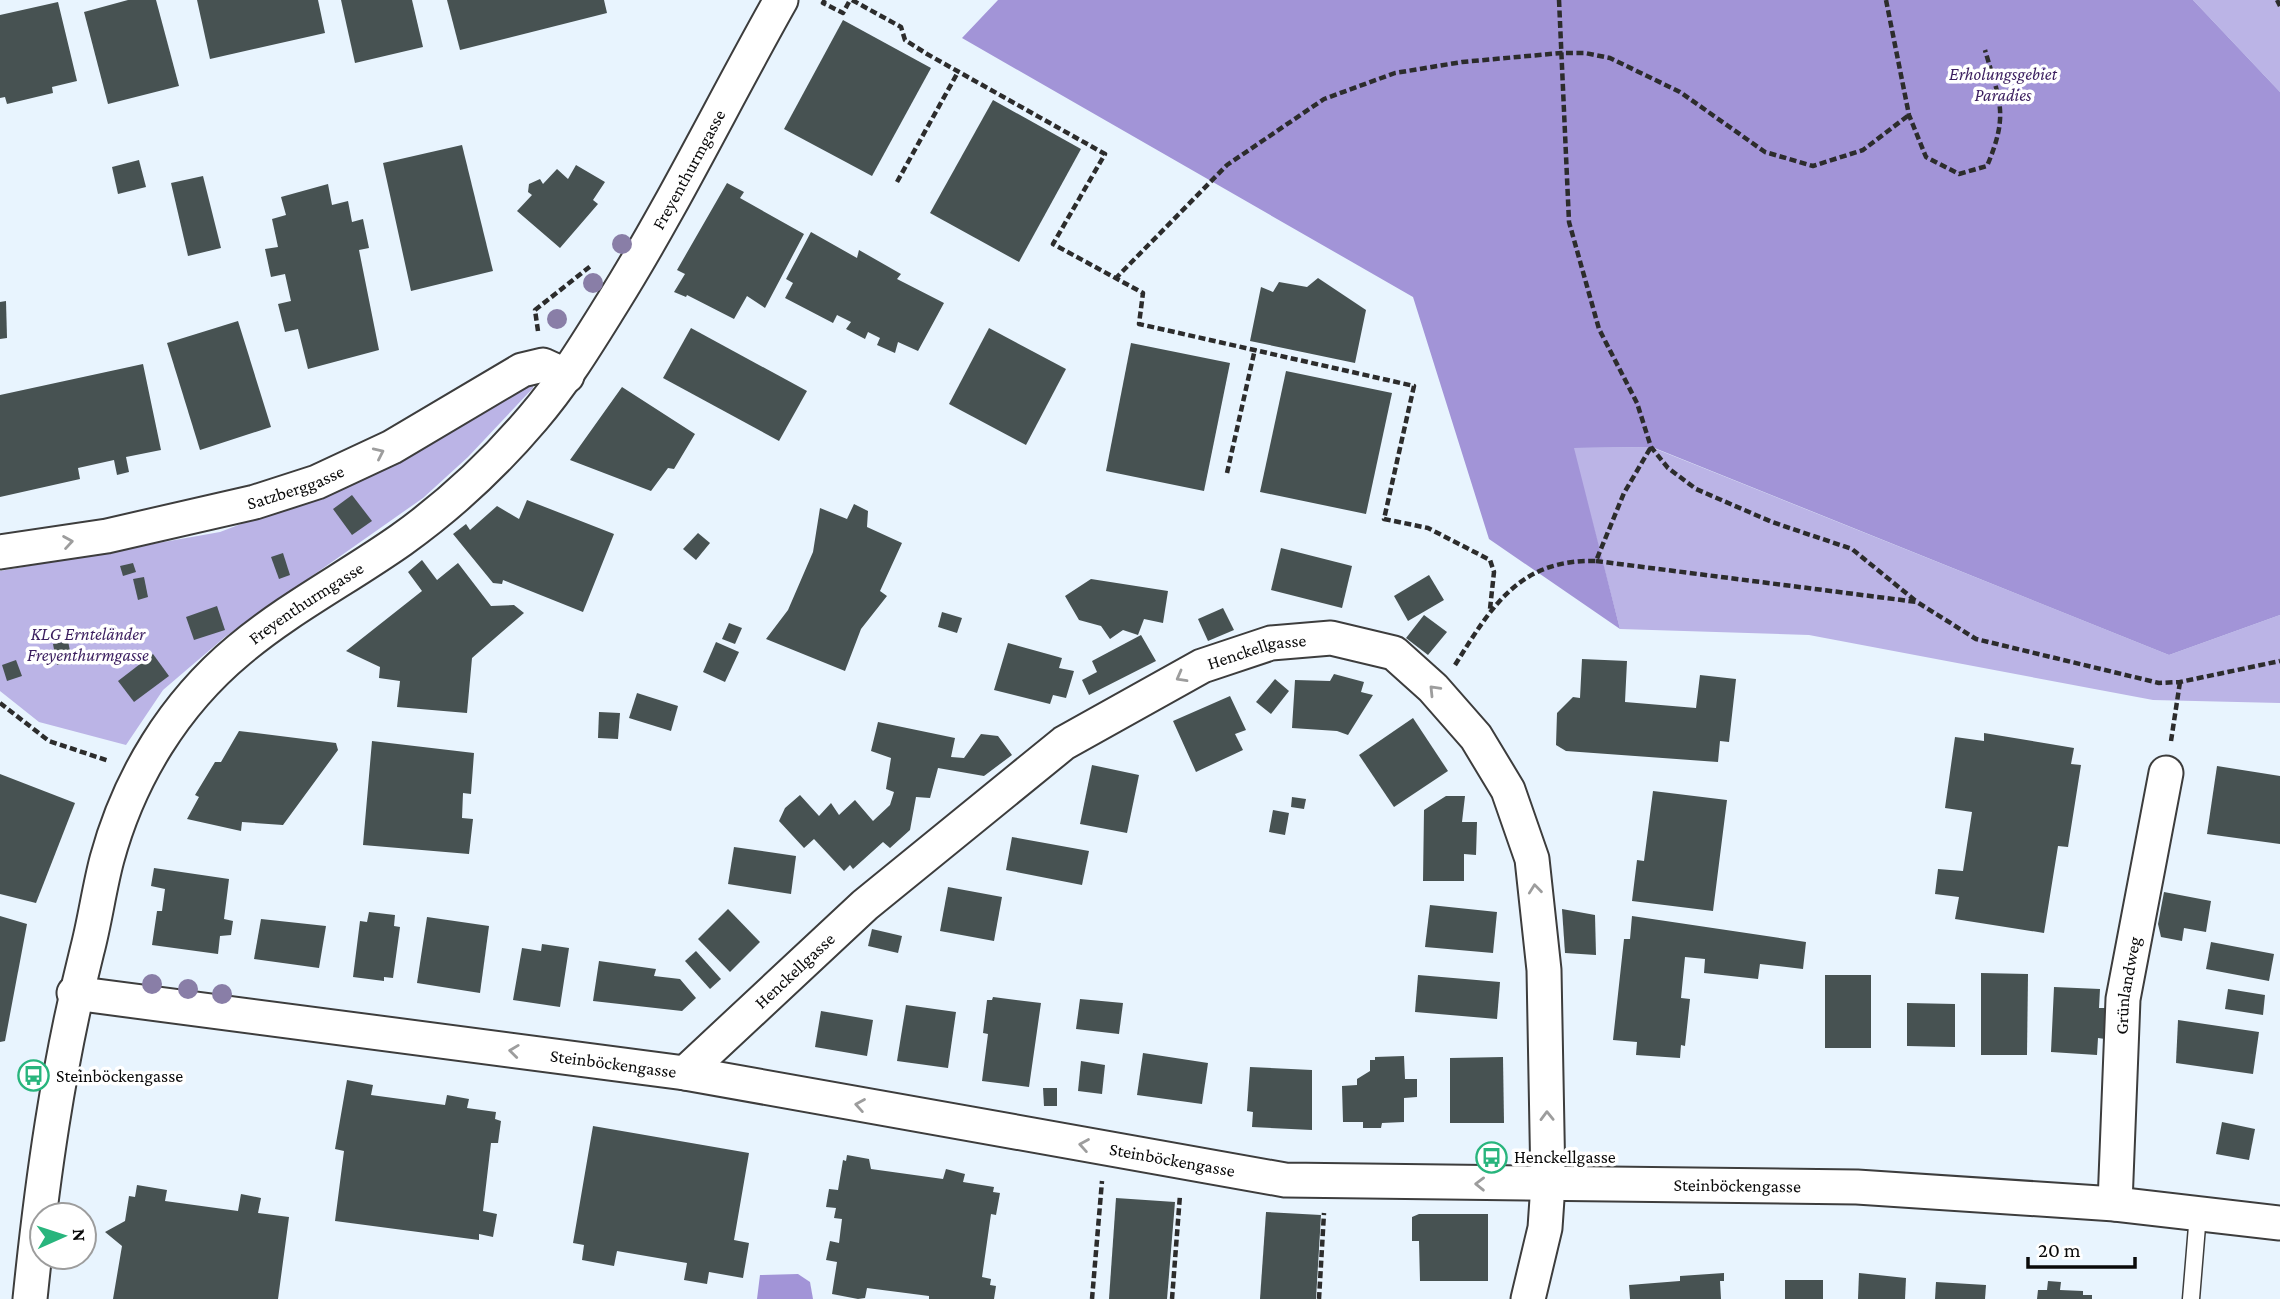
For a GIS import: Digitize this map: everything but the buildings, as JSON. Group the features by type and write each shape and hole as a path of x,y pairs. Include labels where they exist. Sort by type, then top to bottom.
{"street":[{"name":"Freyenthurmgasse","path":"30,1299 57,1080 74,993 107,861 141,771 179,711 236,652 275,621 400,540 444,506 492,464 567,376 676,196 780,0"},
{"name":"Satzberggasse","path":"0,552 107,536 255,502 317,482 391,447 522,370 544,365 567,376"},
{"name":"Henckellgasse","path":"685,1073 865,905 1063,743 1202,666 1270,643 1331,638 1394,653 1433,688 1476,737 1508,790 1532,859 1544,970 1548,1184 1545,1228 1528,1299"},
{"name":"Grünlandweg","path":"2115,1204 2123,999 2166,773"},
{"name":"Steinböckengasse","path":"74,993 685,1073 1285,1180 1857,1186 2115,1204 2280,1223"}],"lane":[{"path":"2191,1299 2198,1214"}],"path":[{"path":"825,0 823,3 843,13 851,0 901,27 905,40 1105,154 1053,244 1143,293 1139,324 1414,386 1384,519 1428,528 1490,561 1494,572 1490,609"},
{"path":"1559,0 1569,222 1599,329 1637,403 1651,447 1668,468 1696,489 1772,522 1852,549 1917,602 1976,639 2159,683 2180,682 2280,661"},
{"path":"1886,0 1909,115 1926,157 1959,174 1987,166 2000,135 2001,106 1986,50"},
{"path":"2277,0 2280,6"},
{"path":"1115,279 1227,164 1324,99 1395,73 1462,62 1561,53 1585,53 1610,58 1680,92 1765,152 1813,166 1863,150 1909,115"},
{"path":"897,182 958,72"},
{"path":"1227,473 1255,349"},
{"path":"1596,561 1623,493 1651,447"},
{"path":"1433,688 1450,673 1490,609 1533,572 1572,560 1917,602"},
{"path":"2166,773 2180,682"},
{"path":"0,703 49,741 141,771"},
{"path":"1093,1299 1104,1149"},
{"path":"1172,1299 1183,1163"},
{"path":"1319,1299 1326,1181"}],"green space":[{"name":"Erholungsgebiet Paradies","path":"998,0 2193,0 2280,92 2280,615 2169,655 1652,447 1574,448 1620,629 1489,539 1413,297 962,38"},
{"path":"2193,0 2280,0 2280,92"},
{"name":"KLG Ernteländer Freyenthurmgasse","path":"533,381 533,388 468,457 423,498 225,637 163,690 126,745 39,722 0,691 0,571 220,532 354,481"},
{"path":"1651,447 2169,655 2280,615 2280,703 2153,700 1809,635 1620,629 1573,448"},
{"path":"798,1274 810,1282 813,1299 757,1299 760,1275"}],"place":[{"name":"Steinböckengasse","path":"33,1076"},
{"name":"Henckellgasse","path":"1491,1157"}]}
